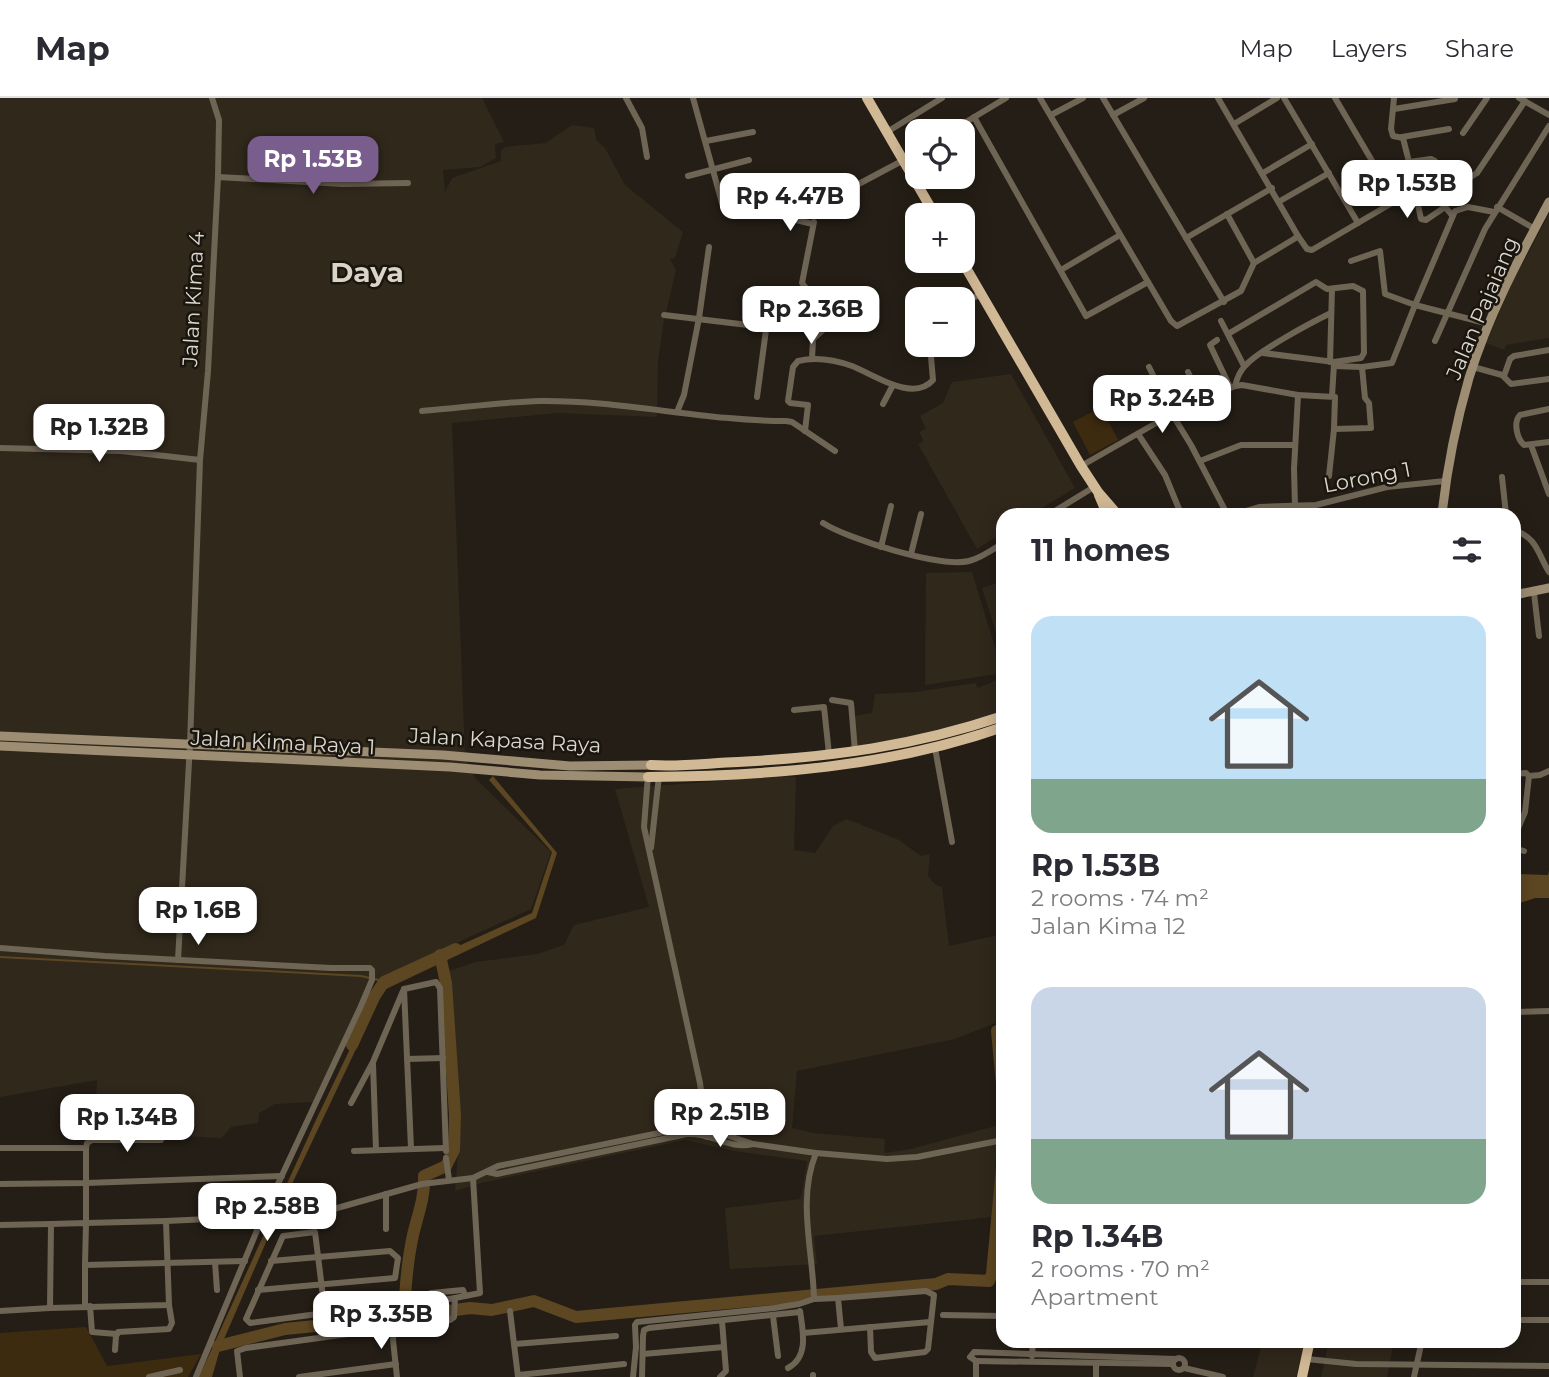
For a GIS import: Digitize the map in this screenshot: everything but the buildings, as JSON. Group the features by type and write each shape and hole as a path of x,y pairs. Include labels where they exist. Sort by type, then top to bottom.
{"highway":[{"path":"867,98 928,203"},
{"path":"969,273 1081,466 1112,508"},
{"path":"1096,489 1104,508"},
{"name":"Jalan Kapasa Raya","path":"656,765 749,774 803,763 935,748 996,719"},
{"name":"Jalan Kapasa Raya","path":"803,763 830,754 855,751 872,755 903,744 996,728"},
{"name":"Jalan Kapasa Raya","path":"653,777 689,770"},
{"path":"1302,1377 1309,1348"}],"main road":[{"name":"Jalan Pajaiang","path":"1443,508 1459,416 1473,367 1489,324 1549,202"},
{"path":"1521,594 1549,588"},
{"name":"Jalan Kapasa Raya","path":"0,736 443,755 570,766 656,765"},
{"name":"Jalan Kima Raya 1","path":"0,746 443,766 540,775 653,777"},
{"path":"443,755 443,766"}],"street":[{"name":"Jalan Kima 4","path":"178,960 190,744 200,460 208,371 218,177 219,120 212,98"},
{"path":"626,98 642,128 646,157"},
{"path":"693,98 722,203 762,206"},
{"path":"887,132 942,98"},
{"path":"971,119 1006,98"},
{"path":"1040,98 1171,321 1177,326 1243,289 1249,270 1254,264 1298,236"},
{"path":"1051,115 1083,98"},
{"path":"1103,98 1224,302"},
{"path":"1113,115 1144,98"},
{"path":"1219,98 1298,236 1310,251 1391,205 1393,197 1335,98"},
{"path":"1234,124 1277,98"},
{"path":"1284,98 1358,223"},
{"path":"1394,98 1392,134 1395,137 1449,129"},
{"path":"1463,133 1486,98"},
{"path":"1394,109 1455,99"},
{"path":"1441,185 1478,173 1522,99 1549,116"},
{"path":"974,117 1086,316 1148,282"},
{"path":"1435,341 1496,209 1549,126"},
{"path":"706,141 754,132"},
{"path":"1402,137 1421,219 1426,220 1445,207"},
{"path":"1263,173 1312,144"},
{"path":"688,176 750,160"},
{"path":"1409,162 1433,160 1445,207 1452,215"},
{"path":"789,191 819,195 841,187 853,187 903,162"},
{"path":"1280,201 1329,173"},
{"path":"218,177 343,184 408,183"},
{"path":"1186,238 1272,188"},
{"path":"1263,353 1362,367 1392,363 1452,215 1457,209 1496,209 1535,229"},
{"path":"1227,214 1254,264"},
{"path":"775,215 813,223 802,283 814,298 824,329 813,340 812,359"},
{"path":"1060,270 1121,235"},
{"path":"677,412 684,396 709,247"},
{"path":"1351,261 1380,251 1385,294 1415,305 1489,324"},
{"path":"1228,334 1315,282 1324,288 1332,289 1353,286 1363,291 1364,297 1363,357 1333,363"},
{"path":"1329,477 1334,429 1332,289"},
{"path":"975,297 981,294"},
{"path":"1232,386 1244,366 1331,313"},
{"path":"664,314 766,328 757,397"},
{"path":"1221,321 1244,366"},
{"path":"1217,340 1210,345 1232,386"},
{"path":"1504,376 1510,359 1514,356 1549,350"},
{"path":"805,431 808,405 788,401 795,364 800,360 812,359 852,366 893,385 919,388 932,382 931,357"},
{"path":"1334,429 1371,428 1362,367"},
{"path":"1473,367 1504,376 1514,385 1549,379"},
{"path":"1149,368 1224,508"},
{"path":"1188,372 1201,400"},
{"path":"883,404 893,385"},
{"path":"1163,398 1194,385"},
{"path":"1081,466 1172,414 1232,386 1248,386 1298,396 1334,398"},
{"path":"1295,506 1294,445 1298,396"},
{"path":"422,411 540,401 789,422 835,451"},
{"path":"1549,409 1520,415 1517,422 1521,443 1531,445 1549,442"},
{"path":"1138,434 1165,475 1179,508"},
{"path":"1200,461 1241,445 1294,445"},
{"path":"1531,445 1545,473 1549,494"},
{"path":"0,448 112,450 200,460"},
{"path":"1502,477 1505,508"},
{"name":"Lorong 1","path":"1256,508 1316,505 1387,487 1446,481"},
{"path":"1061,508 1096,489"},
{"path":"881,547 891,506"},
{"path":"911,554 921,514"},
{"path":"822,523 881,547 945,560 968,561 996,547"},
{"path":"1521,533 1531,538 1549,572"},
{"path":"1534,593 1539,636"},
{"path":"832,700 851,703 855,751"},
{"path":"794,710 824,707 830,754"},
{"path":"935,748 952,842"},
{"path":"656,765 644,827 700,1083 707,1137"},
{"path":"651,850 653,777 656,765"},
{"path":"1521,773 1529,776 1549,771"},
{"path":"1521,821 1525,812 1529,776"},
{"path":"0,948 178,960 370,968 372,977 282,1175 196,1377"},
{"path":"404,989 436,982 439,985 449,1180"},
{"path":"404,989 411,1148"},
{"path":"351,1103 373,1062 404,989"},
{"path":"1521,1012 1549,1010"},
{"path":"407,1059 443,1058"},
{"path":"373,1062 376,1150"},
{"path":"0,1225 166,1221 316,1213 425,1184 473,1178 498,1166 688,1127 706,1128 753,1144 816,1153 903,1159 996,1141"},
{"path":"488,1172 497,1174 695,1133 743,1146 753,1144"},
{"path":"161,1140 92,1140 87,1143 85,1265 92,1332 117,1334 169,1329 172,1323 166,1221"},
{"path":"0,1148 86,1148"},
{"path":"355,1151 411,1148 446,1152"},
{"path":"814,1294 806,1201 809,1170 816,1153"},
{"path":"0,1184 282,1175"},
{"path":"325,1313 315,1232 283,1236 246,1319 250,1323 455,1301 466,1295 480,1293 473,1178"},
{"path":"386,1194 386,1228"},
{"path":"50,1308 51,1224"},
{"path":"258,1290 395,1278 398,1258 390,1251 271,1261"},
{"path":"85,1265 245,1261"},
{"path":"215,1262 217,1290"},
{"path":"1521,1282 1549,1282"},
{"path":"432,1303 431,1293 463,1290 466,1295"},
{"path":"633,1377 637,1322 799,1304 814,1294 838,1298 930,1292 934,1302 928,1349 921,1354 875,1358 871,1352 870,1327"},
{"path":"838,1298 841,1329"},
{"path":"240,1377 236,1356 237,1352 246,1348 445,1322 454,1317 455,1301"},
{"path":"788,1368 796,1364 802,1356 803,1332 799,1304"},
{"path":"0,1311 169,1305"},
{"path":"510,1311 518,1376 624,1364"},
{"path":"642,1377 644,1330 800,1312"},
{"path":"943,1315 996,1317"},
{"path":"773,1316 778,1356"},
{"path":"1521,1320 1549,1320"},
{"path":"720,1377 726,1371 722,1321"},
{"path":"803,1332 930,1322"},
{"path":"394,1329 397,1377"},
{"path":"115,1350 117,1334"},
{"path":"515,1344 616,1336"},
{"path":"643,1354 724,1347"},
{"path":"1032,1348 1032,1361"},
{"path":"1414,1377 1420,1348"},
{"path":"1174,1362 1075,1359 976,1360 970,1357 974,1352 1032,1353 1075,1359 1096,1363 1174,1362 1183,1359 1184,1368 1223,1377"},
{"path":"1307,1359 1356,1364 1549,1366"},
{"path":"976,1360 976,1377"},
{"path":"1096,1363 1096,1377"},
{"path":"299,1377 396,1364"},
{"path":"149,1377 180,1370"}],"shaded area":[{"path":"0,98 482,98 504,142 495,144 496,158 480,167 443,170 445,192 452,178 501,161 504,147 546,143 572,125 594,128 596,140 605,148 625,185 683,232 675,258 670,259 676,270 663,325 658,362 657,417 558,413 452,423 465,755 475,778 551,852 531,909 367,984 317,1098 313,1102 275,1104 259,1113 258,1123 231,1127 222,1138 180,1136 151,1117 95,1115 97,1080 0,1097"},
{"path":"1549,214 1549,338 1506,345 1504,350 1486,343 1511,285"},
{"path":"1011,374 1075,488 1042,508 996,508 996,537 977,549 918,444 924,441 919,432 926,429 920,416 943,403 952,382"},
{"path":"1101,407 1118,440 1090,455 1073,422"},
{"path":"972,572 996,650 996,674 925,685 926,573"},
{"path":"996,583 996,633 982,588"},
{"path":"996,680 996,713 962,725 856,750 853,716 872,713 875,694 916,692 975,683 978,688"},
{"path":"493,776 557,853 536,918 384,990 283,1203 221,1346 212,1377 199,1377 381,984 532,913 552,852 489,780"},
{"path":"796,777 794,850 815,853 833,826 847,819 899,840 921,856 930,854 928,876 936,885 942,887 949,946 996,936 996,1023 955,1039 797,1071 792,1128 813,1133 885,1139 884,1153 911,1149 996,1126 992,1217 814,1236 817,1264 730,1269 725,1208 801,1199 807,1161 734,1151 685,1140 481,1183 455,1191 458,1155 449,971 476,962 537,954 564,945 574,925 649,907 615,789"},
{"path":"1549,871 1549,898 1535,898 1521,903 1521,874 1548,875"},
{"path":"86,1327 107,1366 201,1354 188,1377 0,1377 0,1333"},
{"path":"1261,1348 1303,1348 1296,1377 1253,1377"},
{"path":"1327,1348 1393,1348 1387,1377 1321,1377"}],"waterway":[{"path":"352,1045 374,997 384,982 456,949"},
{"path":"404,1318 409,1255 422,1198 424,1176 446,1166 454,1150 455,1115 446,983 440,955"},
{"path":"0,957 370,978"},
{"path":"375,979 384,982"},
{"path":"218,1346 285,1329 470,1308 492,1310 534,1301 576,1317 936,1284 948,1279 989,1281 996,1231"}],"district":[{"name":"Daya","path":"367,272"}]}
